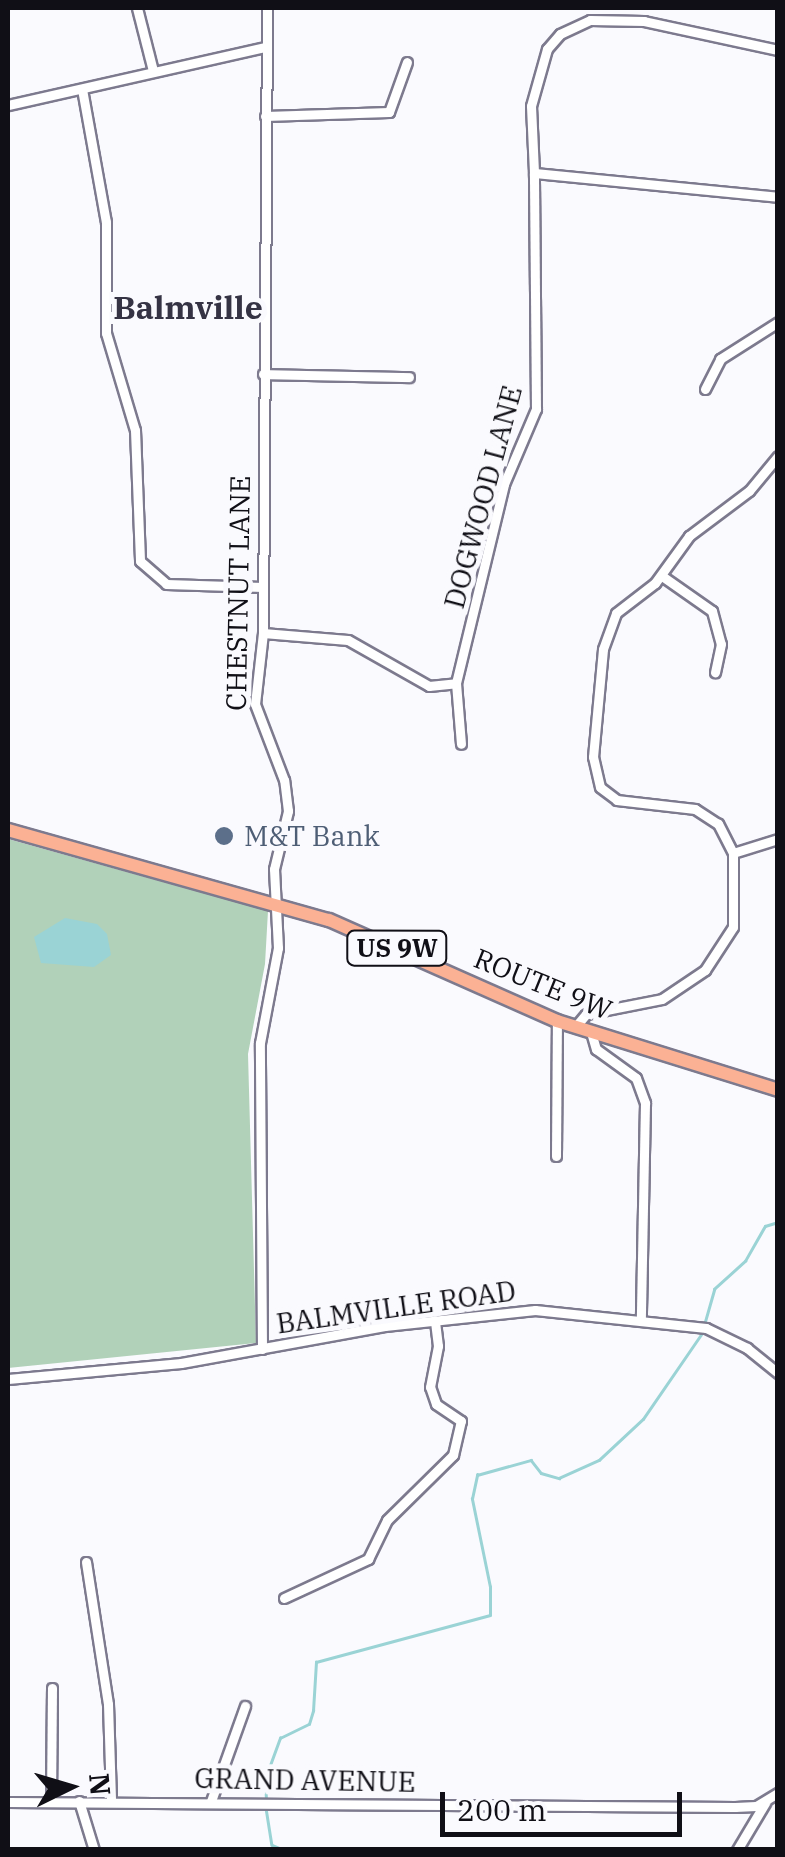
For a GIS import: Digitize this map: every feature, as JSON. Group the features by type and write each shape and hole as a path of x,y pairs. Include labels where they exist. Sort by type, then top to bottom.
{"highway":[{"name":"ROUTE 9W","path":"8,830 278,904 370,935 556,1020 778,1090"}],"street":[{"path":"137,8 152,71"},
{"name":"CHESTNUT LANE","path":"262,1349 260,1043 278,948 274,869 288,803 256,716 264,633 267,8"},
{"name":"DOGWOOD LANE","path":"461,744 456,684 504,484 536,409 533,84 547,49 573,26 644,21 778,50"},
{"path":"8,106 266,47"},
{"path":"265,116 389,112 407,62"},
{"path":"82,89 106,222 106,333 136,446 140,561 166,584 263,587"},
{"path":"534,172 778,197"},
{"path":"705,389 720,360 778,322"},
{"path":"263,374 409,377"},
{"path":"576,1026 586,1014 662,999 714,962 736,914 734,853 707,815 669,803 616,800 596,779 605,633 616,613 662,576 689,536 748,491 778,456"},
{"path":"662,576 712,611 721,644 715,672"},
{"path":"264,633 348,640 429,686 456,684"},
{"path":"734,853 778,839"},
{"path":"556,1020 556,1156"},
{"path":"591,1032 596,1049 636,1078 646,1103 641,1318"},
{"name":"BALMVILLE ROAD","path":"8,1378 122,1371 435,1320 535,1310 641,1318 702,1328 747,1348 778,1373"},
{"path":"284,1598 368,1559 387,1520 453,1455 461,1421 436,1404 430,1386 438,1346 435,1320"},
{"path":"86,1562 108,1704 111,1801"},
{"path":"51,1802 52,1688"},
{"path":"211,1801 245,1706"},
{"path":"737,1850 764,1803 778,1794"},
{"path":"79,1801 94,1850"},
{"name":"GRAND AVENUE","path":"8,1802 764,1803"}],"green space":[{"path":"8,839 268,911 265,964 248,1054 256,1343 8,1368"}],"water":[{"path":"65,918 97,924 107,934 111,955 94,967 41,963 34,937"}],"waterway":[{"path":"704,1325 714,1289 745,1261 765,1226 778,1222"},
{"path":"266,1800 265,1779 280,1738 309,1724 316,1662 490,1615 490,1587 472,1499 477,1475 531,1460 541,1473 559,1478 599,1460 643,1419 702,1333"},
{"path":"266,1808 272,1845 284,1850"}],"place":[{"name":"M&T Bank","path":"224,836"}],"district":[{"name":"Balmville","path":"188,307"}]}
